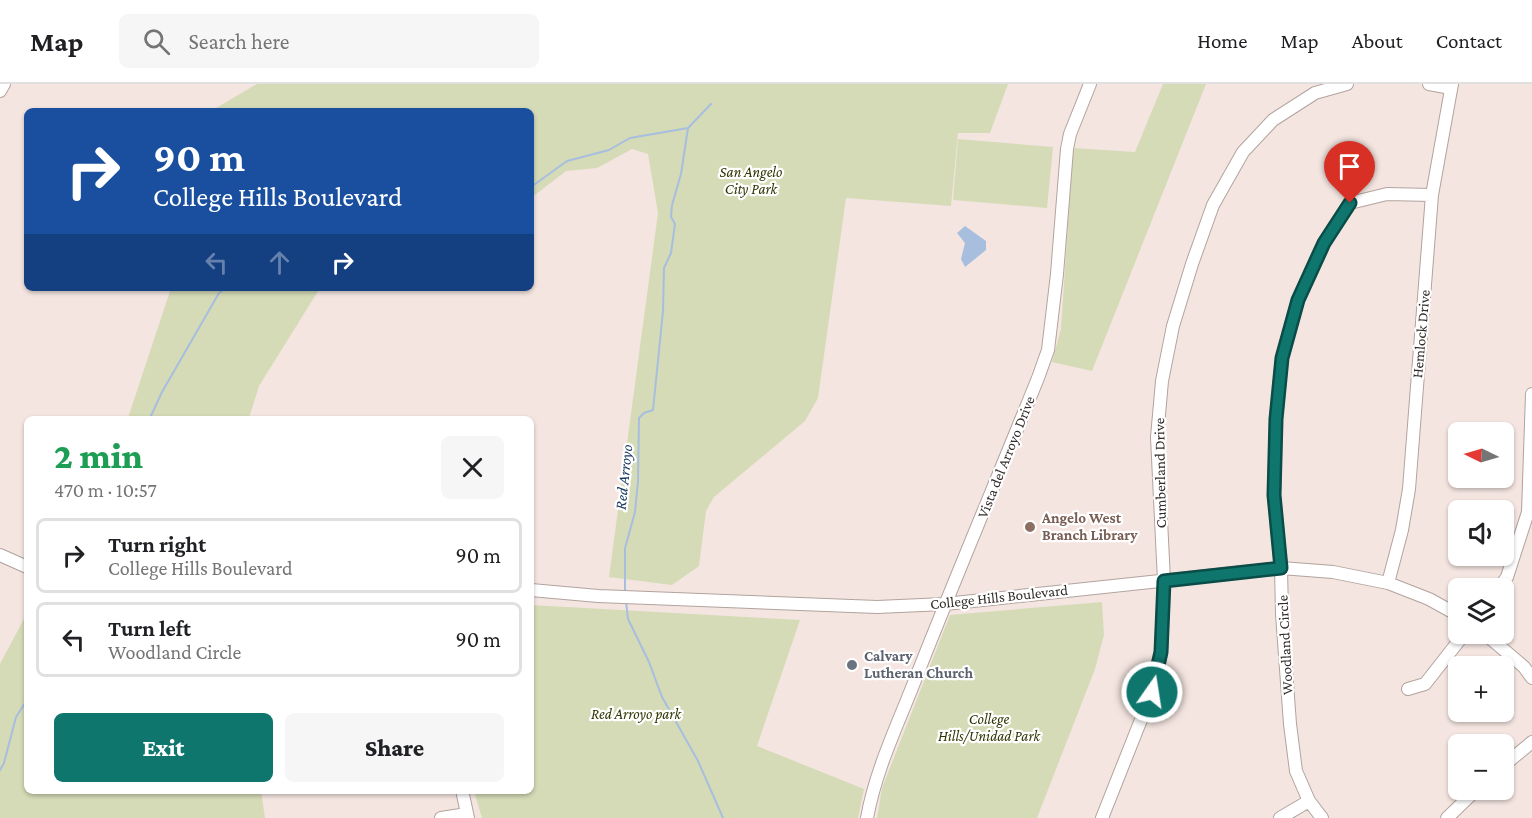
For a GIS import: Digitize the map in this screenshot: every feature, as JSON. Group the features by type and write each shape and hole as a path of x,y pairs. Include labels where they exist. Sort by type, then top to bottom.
{"street":[{"path":"0,91 4,84"},
{"name":"Vista del Arroyo Drive","path":"867,818 881,766 1048,350 1057,274 1067,149 1070,134 1090,84"},
{"name":"Cumberland Drive","path":"1102,818 1152,692 1161,652 1164,581 1157,437 1162,381 1173,326 1192,264 1213,205 1243,152 1273,120 1313,88 1347,84"},
{"path":"1430,84 1452,86"},
{"name":"Hemlock Drive","path":"1388,583 1402,530 1409,489 1432,195 1452,86"},
{"name":"Woodland Circle","path":"1322,818 1309,801 1296,771 1290,724 1281,568 1274,495 1276,419 1282,358 1298,300 1324,243 1350,203 1387,194 1432,195"},
{"path":"1506,578 1528,512 1532,394"},
{"path":"0,555 24,566"},
{"name":"College Hills Boulevard","path":"534,590 650,599 878,607 945,604 1281,568 1333,572 1388,583 1429,599 1448,609"},
{"path":"1408,689 1425,684 1456,644"},
{"path":"1497,644 1524,667 1532,678"},
{"path":"1514,757 1532,742"},
{"path":"441,818 468,816 463,794"},
{"path":"1447,818 1466,800"},
{"path":"1280,818 1309,801"}],"green space":[{"name":"San Angelo City Park","path":"257,84 1008,84 990,133 958,133 951,206 846,198 818,398 805,421 714,497 706,511 699,566 672,585 609,577 658,213 648,154 632,149 597,168 566,171 534,196 534,108 216,108"},
{"path":"1163,84 1206,84 1092,371 1052,362 1061,329 1073,148 1135,152"},
{"path":"958,139 1053,147 1047,208 953,200"},
{"path":"170,291 318,291 259,386 250,416 129,416"},
{"name":"College Hills/Unidad Park","path":"1102,602 1104,635 1095,669 1037,818 877,818 882,788 950,615"},
{"name":"Red Arroyo park","path":"534,605 800,620 757,746 864,789 858,818 482,818 475,794 534,794"},
{"path":"24,619 24,794 261,794 265,818 0,818 0,664"}],"water":[{"path":"965,226 986,241 986,250 965,267 961,259 965,243 957,233"}],"waterway":[{"name":"Red Arroyo","path":"625,592 625,548 635,512 638,481 639,418 644,413 653,410 663,311 664,268 671,253 675,224 671,217 672,205 681,174 688,128 711,104"},
{"name":"Red Arroyo","path":"534,185 567,161 609,150 630,138 688,128"},
{"name":"Red Arroyo","path":"151,416 162,392 222,291"},
{"name":"Red Arroyo","path":"626,601 628,619 649,662 662,697 698,761 723,818"},
{"name":"Red Arroyo","path":"0,770 4,763 16,717 24,705"}],"place":[{"name":"Angelo West Branch Library","path":"1030,527"},
{"name":"Calvary Lutheran Church","path":"852,665"}],"route":[{"path":"1152,692 1161,652 1164,581 1281,568 1274,495 1276,419 1282,358 1298,300 1324,243 1350,203"}]}
